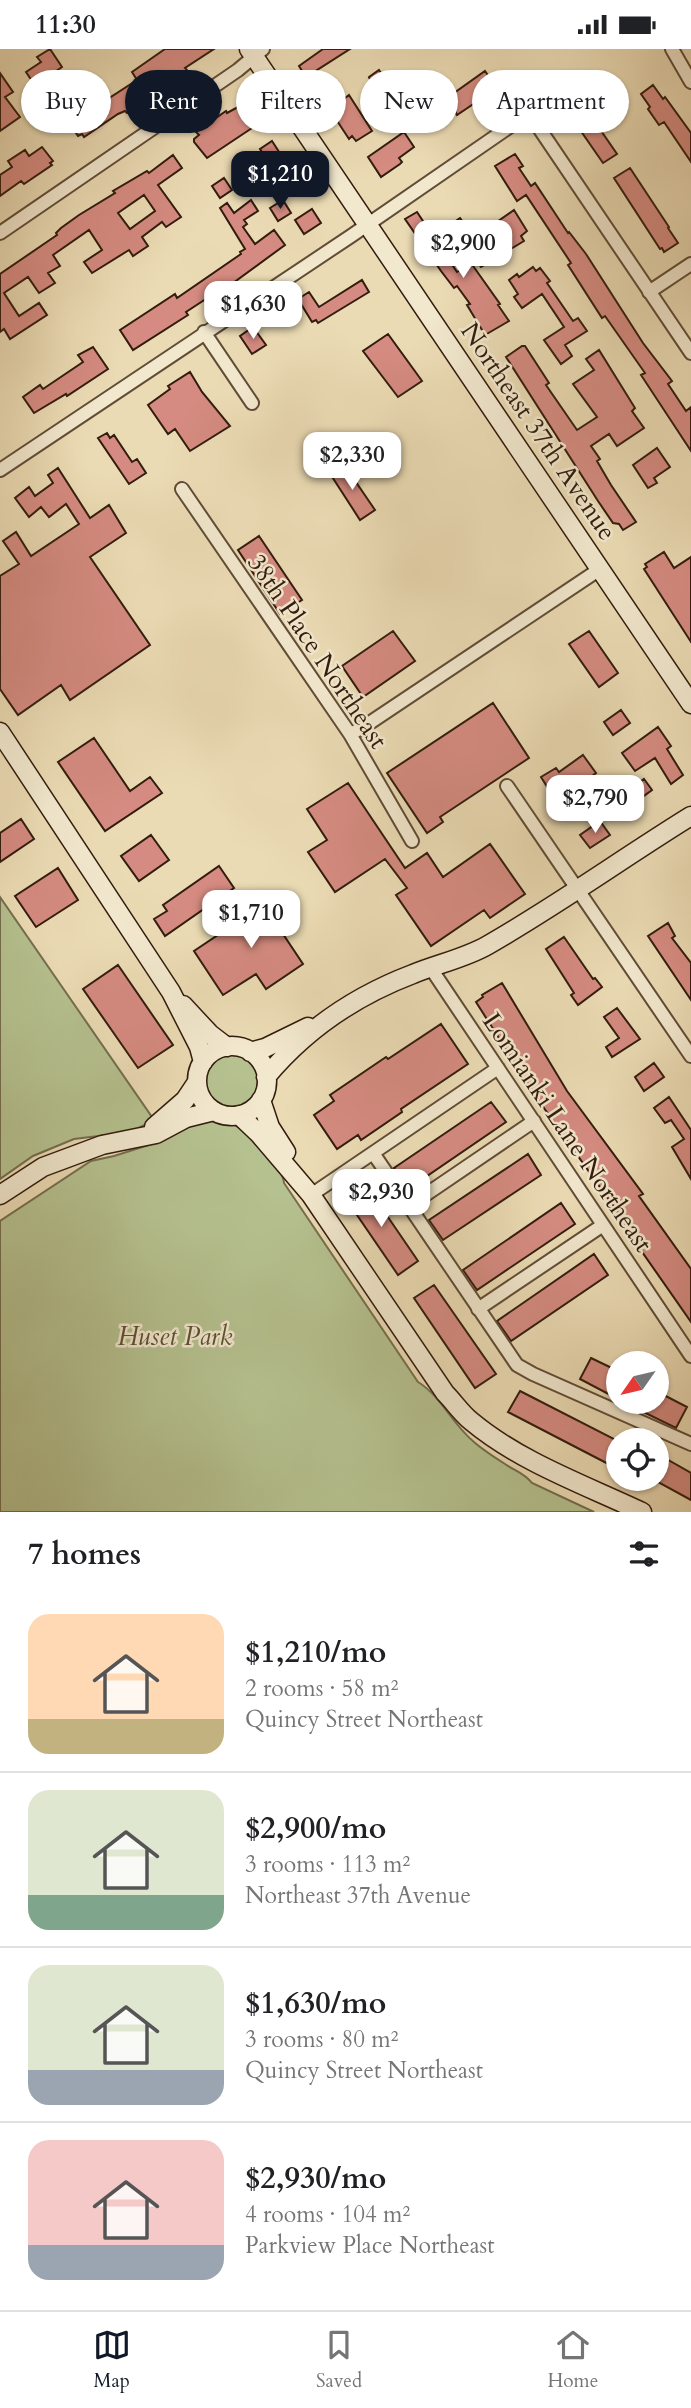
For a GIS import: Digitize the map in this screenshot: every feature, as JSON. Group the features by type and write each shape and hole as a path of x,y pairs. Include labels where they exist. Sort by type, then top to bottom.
{"street":[{"path":"672,49 691,82"},
{"path":"0,233 238,70 255,51"},
{"name":"Northeast 37th Avenue","path":"255,51 366,224 691,704"},
{"path":"0,470 527,117 539,128 691,353"},
{"path":"649,292 691,264"},
{"path":"204,332 252,403"},
{"name":"38th Place Northeast","path":"182,489 350,734 412,841"},
{"path":"350,734 600,569"},
{"path":"0,732 172,992 199,1047 203,1062 197,1082 185,1100 145,1136"},
{"path":"507,786 691,1056"},
{"path":"266,1077 285,1055 318,1025 359,997 485,947 691,816"},
{"name":"Lomianki Lane Northeast","path":"430,967 691,1356"},
{"path":"172,992 210,1034 227,1047"},
{"path":"250,1052 265,1048 301,1029 318,1025"},
{"path":"197,1082 199,1094 214,1111 230,1116 248,1112 261,1100 265,1092 266,1077 263,1066 250,1052 227,1047 218,1049 203,1062"},
{"path":"305,1188 373,1153 498,1068"},
{"path":"261,1100 270,1127 305,1188"},
{"path":"0,1195 43,1167 102,1145 166,1130 186,1118 214,1111"},
{"path":"239,1115 305,1188 445,1393 469,1420 501,1443 532,1460 642,1512"},
{"path":"409,1206 534,1121"},
{"path":"373,1153 517,1365 691,1444"},
{"path":"478,1309 603,1225"}],"green space":[{"path":"0,897 154,1120 131,1132 74,1139 33,1156 0,1179"},
{"path":"226,1052 238,1052 248,1056 256,1064 260,1080 256,1096 248,1104 238,1108 226,1108 216,1104 208,1096 204,1086 204,1074 208,1064 216,1056"},
{"name":"Huset Park","path":"215,1116 245,1131 270,1157 280,1171 284,1183 418,1382 433,1395 466,1435 532,1483 594,1512 0,1512 0,1221 91,1161 155,1143 192,1121"}],"building":[{"path":"50,49 62,67 58,70 29,70 41,62 37,57"},
{"path":"165,49 214,49 185,68 187,70 135,70"},
{"path":"323,49 350,49 317,70 302,70 299,66"},
{"path":"0,73 13,92 5,97 20,117 0,131"},
{"path":"472,80 472,105 458,114 458,90"},
{"path":"653,85 691,133 691,162 664,122 659,125 648,109 650,107 641,94"},
{"path":"125,88 125,111 111,119 111,97"},
{"path":"349,95 360,112 360,133 369,133 356,141 352,136 349,139 345,133 346,97"},
{"path":"236,108 236,133 244,133 207,158 194,139 199,135 197,133 222,133 222,114 226,111 227,113"},
{"path":"403,133 414,147 399,158 402,162 400,164 381,177 368,157"},
{"path":"582,133 603,133 617,154 603,163"},
{"path":"272,141 281,155 269,163 260,149"},
{"path":"42,147 53,161 50,163 52,165 24,184 21,181 0,196 0,175 12,167 8,161 25,150 29,156"},
{"path":"515,154 523,166 519,168 531,186 535,183 568,233 586,254 643,343 672,381 668,384 686,411 691,407 691,451 641,375 645,373 605,316 602,318 568,265 571,263 526,195 517,201 495,166"},
{"path":"173,155 182,168 158,185 181,217 166,227 162,222 142,237 148,246 133,256 129,250 92,273 84,262 102,250 89,230 53,255 60,266 48,273 55,283 39,293 28,277 4,293 19,316 39,303 47,315 10,339 4,329 0,332 0,274 57,235 61,228 79,215 115,193 113,191 147,171 149,173","holes":["144,195 155,211 130,229 118,213"]},
{"path":"630,168 678,243 664,252 614,178"},
{"path":"224,178 232,190 220,198 212,186"},
{"path":"251,200 258,211 244,220 247,224 243,227 255,244 274,230 285,245 214,297 212,295 186,312 188,315 133,350 120,330 175,294 177,298 245,249 220,208 227,203 234,213"},
{"path":"283,200 291,213 278,221 270,208"},
{"path":"312,209 321,223 304,234 295,220"},
{"path":"514,210 527,231 521,236 524,241 481,267 450,225 460,218 484,250 503,237 494,224"},
{"path":"417,212 457,272 471,263 509,321 485,335 467,305 470,304 457,286 454,288 441,271 405,219"},
{"path":"533,267 536,271 540,268 573,321 578,318 587,331 565,345 572,356 561,364 544,340 564,327 542,294 522,308 514,297 518,294 509,280 517,274 519,277"},
{"path":"362,280 369,292 318,323 316,320 312,322 298,299 309,292 319,307"},
{"path":"253,327 266,345 252,354 240,336"},
{"path":"388,334 422,381 398,397 363,351"},
{"path":"525,346 549,383 546,385 577,430 597,417 573,384 594,370 586,359 599,350 635,408 632,411 644,428 617,446 609,434 591,446 611,485 636,522 623,530 619,524 613,523 598,501 506,357"},
{"path":"93,347 108,369 67,396 66,394 34,413 23,397 40,385 43,389 83,362 78,355"},
{"path":"190,372 202,392 230,426 190,451 175,429 168,434 148,405 170,389 168,386"},
{"path":"107,433 110,438 114,435 132,462 137,459 146,473 129,484 98,438"},
{"path":"657,448 670,467 654,478 657,483 648,488 633,465"},
{"path":"343,463 375,510 360,520 329,472"},
{"path":"58,468 90,518 109,505 126,533 90,557 150,645 70,700 61,685 18,715 0,689 0,576 19,564 3,541 16,532 31,556 79,524 66,504 49,517 41,507 29,517 15,498 29,487 35,496 53,483 48,475"},
{"path":"259,536 302,600 280,614 238,550"},
{"path":"664,552 674,568 691,557 691,642 644,569 647,567 645,564"},
{"path":"393,631 415,661 363,697 342,666"},
{"path":"589,631 618,673 599,687 569,644"},
{"path":"493,703 529,758 440,817 443,822 427,833 387,773"},
{"path":"621,710 630,723 613,735 604,722"},
{"path":"658,727 671,746 667,749 683,775 671,784 655,758 635,771 622,753"},
{"path":"94,738 130,791 150,777 162,793 105,831 58,762"},
{"path":"583,755 596,773 583,783 578,776 551,793 541,777 556,768 559,772"},
{"path":"644,779 652,790 637,801 635,798 608,816 600,806 615,795 618,798"},
{"path":"348,783 405,868 427,853 443,877 490,844 525,894 490,918 484,910 431,946 396,895 407,888 385,859 335,892 308,852 327,840 307,809"},
{"path":"21,819 34,839 0,862 0,833"},
{"path":"600,821 610,835 590,848 580,835"},
{"path":"151,835 169,860 139,881 121,856"},
{"path":"219,866 234,888 165,936 154,919 167,911 163,905"},
{"path":"58,868 78,900 36,927 15,896"},
{"path":"279,894 289,908 273,919 303,964 266,989 256,974 223,995 194,951"},
{"path":"668,923 675,936 672,938 691,963 691,1000 648,936"},
{"path":"564,937 593,979 602,987 578,1005 571,995 574,993 546,949"},
{"path":"118,965 173,1045 138,1068 83,989"},
{"path":"502,983 567,1091 643,1194 639,1196 691,1269 691,1322 539,1101 476,1002 482,995"},
{"path":"617,1008 640,1039 612,1057 606,1047 619,1038 604,1017"},
{"path":"441,1024 468,1064 401,1109 402,1112 361,1140 358,1135 337,1149 314,1115 334,1101 330,1095"},
{"path":"654,1063 664,1077 644,1091 635,1077"},
{"path":"669,1097 691,1130 691,1179 672,1147 684,1139 671,1120 665,1123 654,1108"},
{"path":"491,1102 506,1122 408,1189 394,1168"},
{"path":"528,1154 541,1175 443,1240 429,1220"},
{"path":"364,1182 418,1261 398,1275 344,1196"},
{"path":"561,1203 575,1224 477,1290 463,1270"},
{"path":"594,1254 608,1275 511,1341 497,1321"},
{"path":"434,1285 496,1374 475,1388 414,1298"},
{"path":"591,1358 606,1365 606,1393 580,1379"},
{"path":"520,1391 606,1435 606,1463 508,1412"},
{"path":"669,1398 687,1407 676,1428 647,1414 669,1414"},
{"path":"669,1460 691,1473 691,1500 669,1488"}]}
